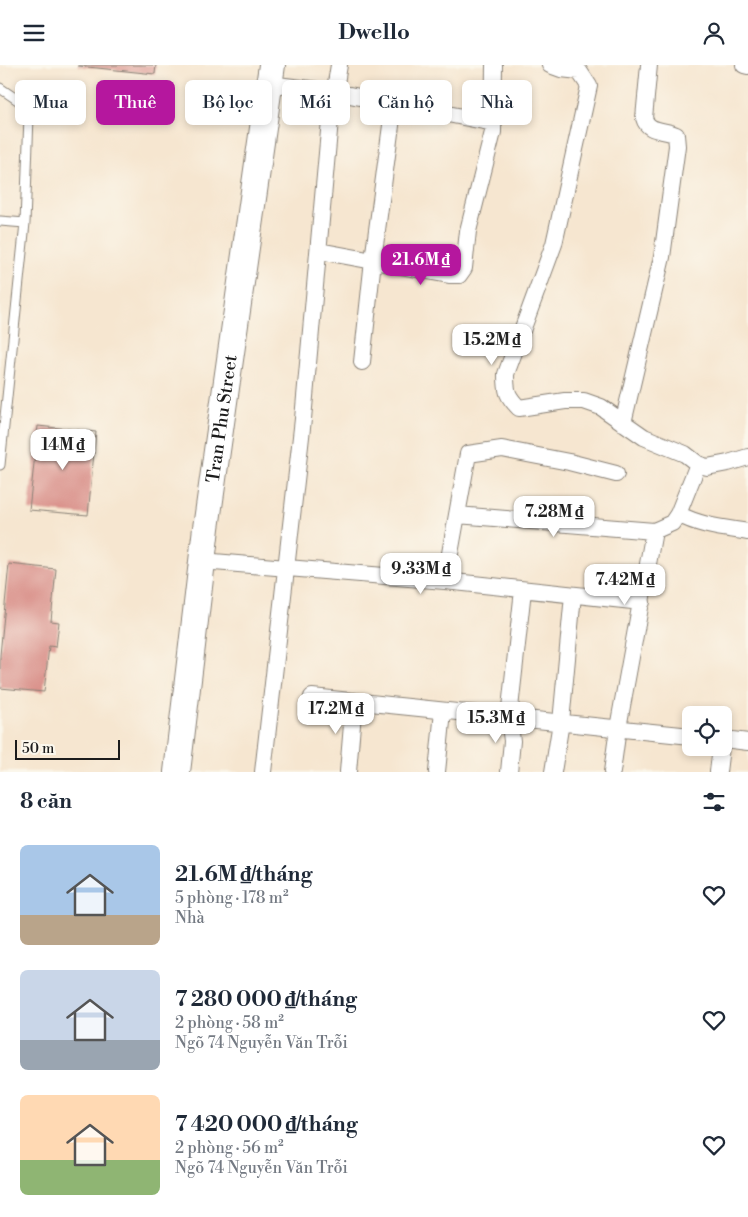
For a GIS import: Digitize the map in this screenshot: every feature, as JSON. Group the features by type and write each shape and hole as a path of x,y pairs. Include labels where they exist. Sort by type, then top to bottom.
{"main road":[{"name":"Tran Phu Street","path":"177,772 202,561 270,74"}],"street":[{"path":"336,80 339,65"},
{"path":"494,65 494,80"},
{"path":"550,65 579,71 589,87 554,244 506,374 506,390 510,399 519,408 565,401 584,401 601,407 644,437 685,454 707,467 748,457"},
{"path":"623,423 662,257 677,146 676,135 669,131 653,129 646,124 644,118 649,65"},
{"path":"744,65 748,66"},
{"path":"270,74 291,80"},
{"path":"263,772 303,419 331,125"},
{"path":"362,362 391,125"},
{"path":"319,251 449,275 459,275 464,269 468,231 494,125"},
{"path":"445,581 468,454 502,449 569,462 616,474"},
{"path":"457,515 654,531 672,523 678,514 698,463"},
{"path":"678,514 689,520 704,524 748,532"},
{"path":"612,772 618,728 654,531"},
{"path":"202,561 445,581 642,602"},
{"path":"509,772 512,741 509,717 523,590"},
{"path":"553,772 561,723 573,595"},
{"path":"312,697 682,735"},
{"path":"348,772 354,701"},
{"path":"437,772 443,711"},
{"path":"732,740 748,742"},
{"path":"718,772 720,756"}],"lane":[{"path":"0,88 22,103 29,116 25,223 0,465"},
{"path":"0,221 25,223"}],"building":[{"path":"78,65 156,65 155,74"},
{"path":"38,426 96,432 88,515 29,510"},
{"path":"9,564 56,569 51,621 59,622 56,647 49,646 44,692 0,688 0,655"}]}
